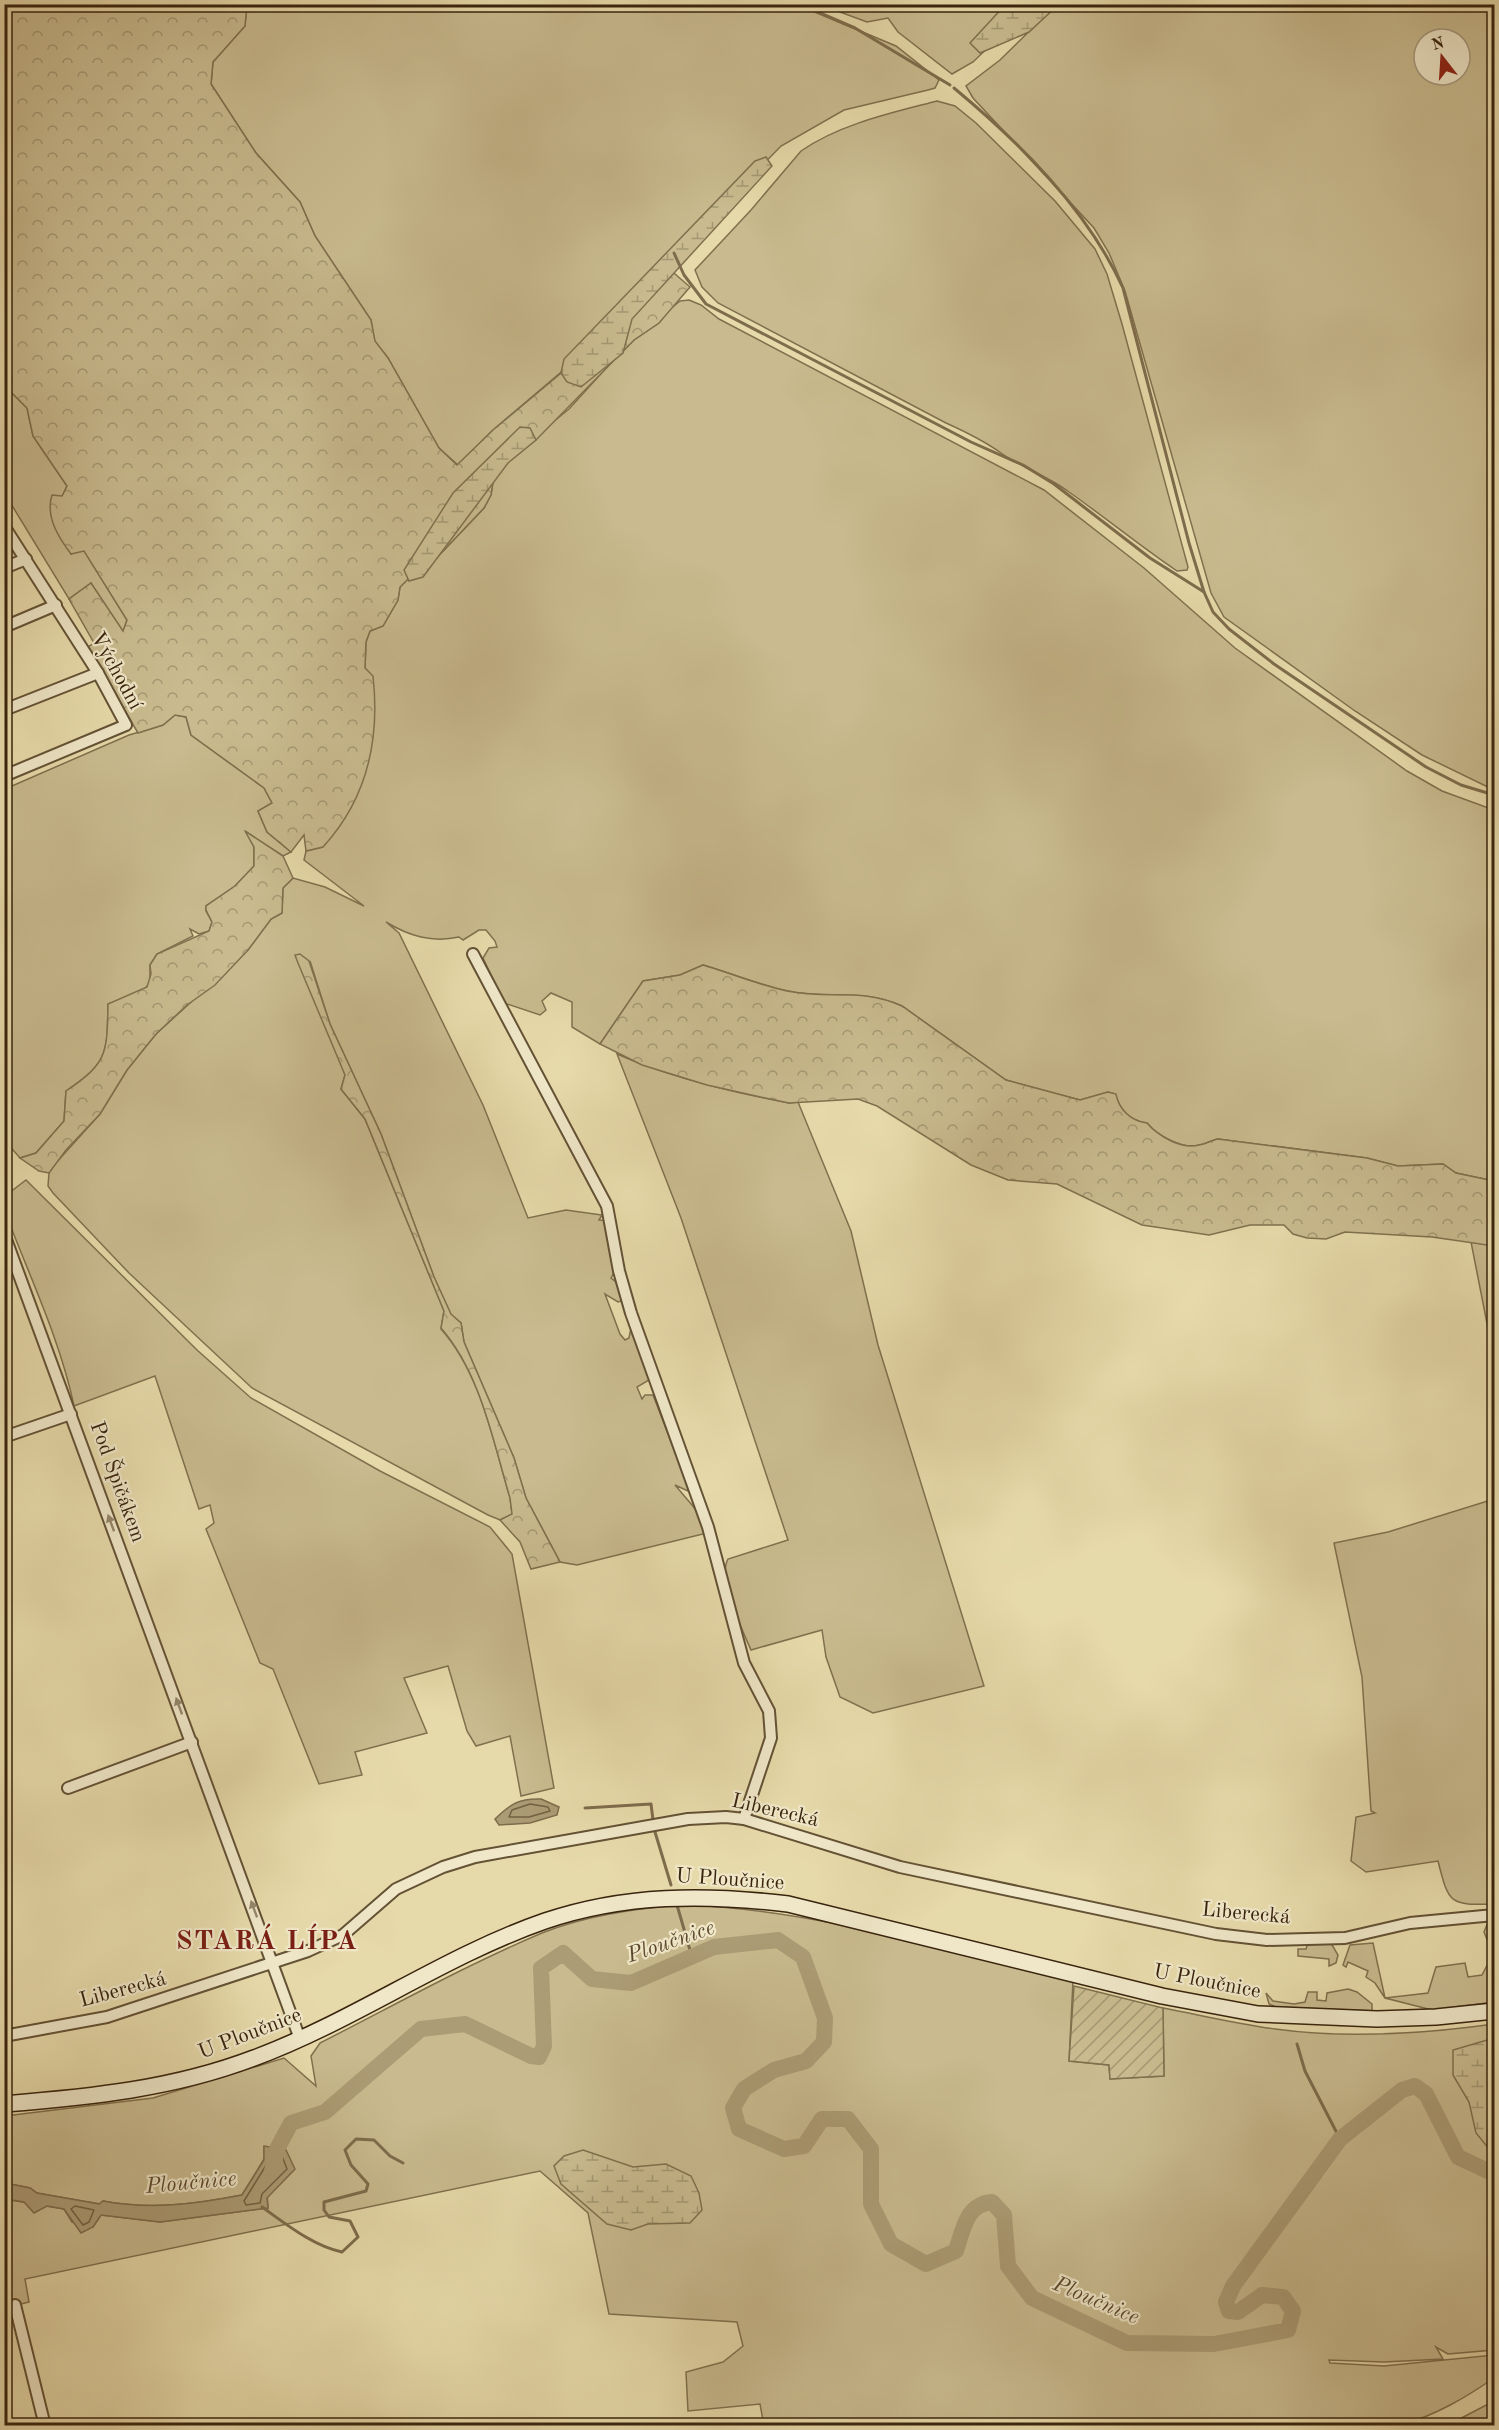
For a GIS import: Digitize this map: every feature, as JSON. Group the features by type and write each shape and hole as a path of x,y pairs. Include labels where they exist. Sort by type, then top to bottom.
{"main road":[{"name":"U Ploučnice","path":"4,2104 74,2099 142,2089 253,2059 300,2040 461,1958 544,1922 622,1903 693,1896 788,1904 1162,1996 1258,2014 1377,2019 1487,2012"}],"street":[{"name":"Východní","path":"4,526 98,673 126,725 4,776"},
{"path":"4,568 26,559"},
{"path":"4,627 56,605"},
{"path":"4,710 98,673"},
{"path":"473,954 607,1206 619,1271 631,1313 708,1527 744,1663 769,1711 771,1738 754,1795 744,1819"},
{"name":"Pod Špičákem","path":"4,1234 300,2040"},
{"path":"4,1437 71,1414"},
{"path":"68,1788 192,1743"},
{"name":"Liberecká","path":"4,2036 107,2017 274,1964 343,1935 396,1889 452,1864 549,1842 688,1819 726,1817 744,1819 900,1867 1216,1934 1267,1940 1345,1938 1410,1923 1494,1915"},
{"path":"15,2305 45,2426"}],"green space":[{"path":"247,4 798,5 896,46 939,80 935,88 844,110 781,146 560,373 493,430 458,465 439,448 388,358 374,341 371,320 315,236 300,202 256,153 211,84 213,62 245,26"},
{"path":"4,5 247,5 245,26 213,62 211,84 256,153 300,202 315,236 371,320 375,341 388,358 439,448 457,465 493,430 560,374 667,267 690,287 659,323 634,340 536,440 495,469 491,495 484,508 428,567 409,578 400,587 398,600 383,626 370,631 366,642 365,668 373,676 375,699 372,745 360,788 350,809 323,847 306,851 304,835 291,852 267,832 258,811 272,803 264,788 191,735 186,717 175,715 163,725 138,733 88,647 94,643 69,599 91,583 123,631 127,620 84,551 71,554 54,527 50,511 52,495 62,496 67,486 33,436 27,408 11,392 12,376 5,362"},
{"path":"821,5 1032,5 973,62 952,74 898,32 888,18 867,22"},
{"path":"1005,5 1058,5 1029,32 980,53 970,43"},
{"path":"1056,5 1494,5 1494,790 1422,755 1355,711 1224,617 1211,593 1125,291 1109,253 1094,228 973,98 966,86 1000,60"},
{"path":"937,101 955,106 976,123 1055,201 1095,249 1107,274 1122,324 1187,570 1177,571 1061,486 974,436 718,303 702,287 695,270 751,210 801,151 849,126"},
{"path":"766,157 772,166 632,319 623,353 581,387 567,382 561,373 564,359 755,161"},
{"path":"689,300 701,305 719,319 1044,490 1144,568 1235,648 1407,771 1442,791 1494,810 1494,1181 1456,1173 1443,1164 1398,1166 1367,1158 1218,1139 1186,1146 1164,1137 1147,1123 1126,1114 1115,1094 1108,1092 1080,1100 1006,1080 902,1006 873,997 818,995 788,991 703,965 680,975 643,981 600,1044 572,1027 572,1002 551,993 542,1001 546,1010 540,1015 504,1003 483,958 489,948 497,947 486,930 479,930 463,940 459,937 430,939 403,931 386,922 399,933 483,1105 528,1218 566,1210 602,1215 599,1220 607,1221 615,1271 611,1278 621,1286 625,1300 618,1302 605,1294 620,1334 625,1340 629,1338 631,1328 649,1380 637,1387 642,1399 645,1395 653,1395 687,1483 688,1491 675,1485 697,1511 707,1533 577,1565 560,1562 526,1498 514,1458 464,1342 461,1323 451,1315 434,1277 381,1134 330,1024 310,961 345,1075 341,1089 365,1119 444,1311 441,1329 455,1347 476,1387 498,1454 512,1514 500,1520 488,1515 252,1388 129,1273 53,1193 48,1186 49,1173 100,1114 127,1070 156,1034 248,950 271,919 282,913 283,888 293,878 325,887 364,906 304,860 306,851 323,847 365,668 366,642 370,631 383,626 398,600 400,587 409,578 428,567 484,508 491,495 495,469 569,409 634,340 659,323 680,301"},
{"path":"4,362 12,376 11,392 27,408 33,436 67,486 62,497 71,554 84,550 127,620 123,632 91,583 69,599 5,494"},
{"path":"520,427 530,428 536,440 508,463 423,577 409,581 404,570 453,493"},
{"path":"175,715 186,717 191,735 264,788 272,803 258,811 267,832 291,852 283,856 246,832 254,847 254,866 235,886 206,906 212,922 209,931 199,934 190,929 193,936 157,954 150,965 150,982 143,992 108,1004 106,1045 98,1064 66,1091 64,1121 36,1153 20,1158 5,1141 5,789 129,735 163,725"},
{"path":"245,831 283,856 293,878 283,888 282,913 271,919 248,950 215,985 187,1005 156,1034 127,1070 100,1114 66,1150 49,1173 39,1171 20,1158 36,1153 64,1121 66,1091 97,1064 105,1046 108,1004 147,987 151,974 150,965 157,954 209,931 212,922 206,906 235,886 254,866 254,847"},
{"path":"300,954 309,961 330,1024 381,1134 434,1277 451,1314 461,1323 464,1342 514,1458 526,1498 560,1562 531,1569 520,1542 500,1520 512,1514 510,1498 484,1409 466,1366 455,1346 441,1328 444,1311 365,1119 341,1089 345,1075 295,955"},
{"path":"703,965 787,991 859,995 887,1000 902,1006 1006,1080 1080,1100 1108,1092 1116,1094 1127,1114 1147,1123 1164,1137 1185,1146 1218,1139 1367,1158 1398,1166 1443,1164 1456,1173 1494,1181 1494,1246 1432,1237 1345,1232 1326,1239 1307,1238 1293,1234 1284,1225 1250,1225 1209,1235 1142,1225 1057,1184 1008,1180 971,1165 877,1106 858,1099 789,1103 770,1099 707,1085 642,1065 600,1044 643,981 680,975"},
{"path":"617,1054 702,1083 789,1103 798,1102 851,1231 878,1345 984,1686 873,1713 840,1697 826,1657 822,1630 751,1650 728,1591 725,1568 728,1559 788,1540 681,1218"},
{"path":"26,1180 197,1350 251,1398 380,1471 490,1527 512,1554 554,1788 521,1796 510,1736 476,1746 467,1731 448,1666 404,1678 427,1733 355,1752 362,1775 319,1784 273,1669 260,1663 206,1529 214,1523 210,1505 199,1509 155,1376 74,1406 62,1359 45,1313 9,1222 5,1222 5,1196"},
{"path":"1471,1242 1494,1246 1494,1359"},
{"path":"1494,1499 1494,1904 1468,1904 1454,1899 1449,1894 1438,1861 1366,1872 1351,1861 1356,1817 1375,1813 1371,1811 1362,1677 1334,1543 1388,1532"},
{"path":"685,1905 783,1914 832,1923 1073,1981 1069,2061 1109,2065 1110,2079 1164,2076 1163,2008 1261,2027 1330,2034 1412,2033 1494,2024 1494,2350 1448,2354 1436,2347 1443,2359 1384,2362 1329,2360 1330,2363 1384,2366 1494,2355 1494,2378 1450,2405 1401,2425 764,2426 760,2404 688,2411 686,2372 723,2362 743,2346 737,2322 609,2314 588,2213 540,2171 25,2279 29,2302 5,2308 5,2199 64,2209 72,2222 93,2227 101,2215 160,2222 268,2208 264,2146 264,2159 242,2195 207,2201 173,2205 138,2205 103,2201 100,2204 37,2193 30,2188 5,2183 5,2116 153,2098 284,2058 316,2086 311,2056 320,2043 458,1972 542,1933 577,1921 631,1910"},
{"path":"1489,1920 1494,1920 1494,2002 1432,2010 1385,1998 1428,1993 1436,1967 1465,1963 1468,1977 1482,1975 1493,1954 1484,1932"},
{"path":"1308,1943 1331,1943 1338,1955 1336,1963 1329,1966 1329,1959 1298,1956 1298,1949 1306,1949"},
{"path":"1373,1943 1385,1998 1375,1983 1366,1977 1368,1971 1348,1962 1346,1967 1343,1965 1350,1945"},
{"path":"1074,1986 1163,2008 1164,2076 1110,2079 1109,2065 1069,2061"},
{"path":"1348,1989 1357,1992 1372,2004 1372,2011 1276,2007 1269,2004 1266,1993 1273,2001 1294,2004 1305,2002 1308,1992 1317,1992 1317,2000 1326,2001 1327,1993"},
{"path":"1494,2038 1494,2155 1476,2133 1469,2102 1453,2075 1453,2050"},
{"path":"583,2150 633,2167 666,2164 691,2176 699,2193 702,2210 690,2223 648,2224 631,2230 607,2224 561,2184 554,2166 564,2156"},
{"path":"1494,2401 1494,2425 1448,2425"}],"water":[{"path":"541,1799 559,1807 557,1815 530,1823 499,1825 495,1819 516,1803"},
{"path":"264,2146 286,2150 295,2169 267,2198 268,2208 160,2222 101,2215 93,2227 81,2233 64,2209 47,2206 34,2213 24,2202 5,2199 5,2183 30,2188 37,2193 99,2204 103,2201 138,2205 173,2205 242,2195 264,2160"}],"waterway":[{"path":"799,4 855,28 950,85"},
{"path":"954,88 1003,131 1050,179 1091,231 1123,288 1189,543 1204,592 1213,612 1229,629 1274,664 1426,767 1461,785 1494,795"},
{"path":"674,253 684,275 706,304 971,442 1023,465 1054,484 1150,558 1204,592"},
{"path":"585,1808 651,1804 653,1820"},
{"path":"655,1832 671,1885"},
{"path":"677,1905 692,1957"},
{"name":"Ploučnice","path":"272,2171 277,2149 291,2123 325,2112 421,2029 465,2024 531,2056 539,2057 544,2046 541,1968 563,1953 592,1979 631,1983 714,1947 778,1940 803,1957 825,2018 824,2042 806,2061 774,2070 744,2089 733,2108 739,2129 784,2149 804,2146 822,2119 848,2119 871,2149 871,2204 891,2244 926,2264 956,2251 971,2213 983,2204 992,2202 1004,2215 1008,2266 1032,2298 1127,2343 1214,2344 1288,2330 1293,2311 1283,2297 1262,2295 1238,2312 1229,2311 1226,2302 1233,2286 1340,2139 1402,2090 1415,2086 1426,2094 1458,2157 1490,2172 1494,2169"},
{"path":"1297,2044 1305,2071 1340,2139"},
{"path":"262,2207 310,2240 342,2252 358,2237 350,2221 329,2217 324,2210 324,2202 366,2191 368,2184 351,2165 345,2150 356,2139 374,2140 390,2156 403,2163"}],"district":[{"name":"STARÁ LÍPA","path":"267,1941"}]}
